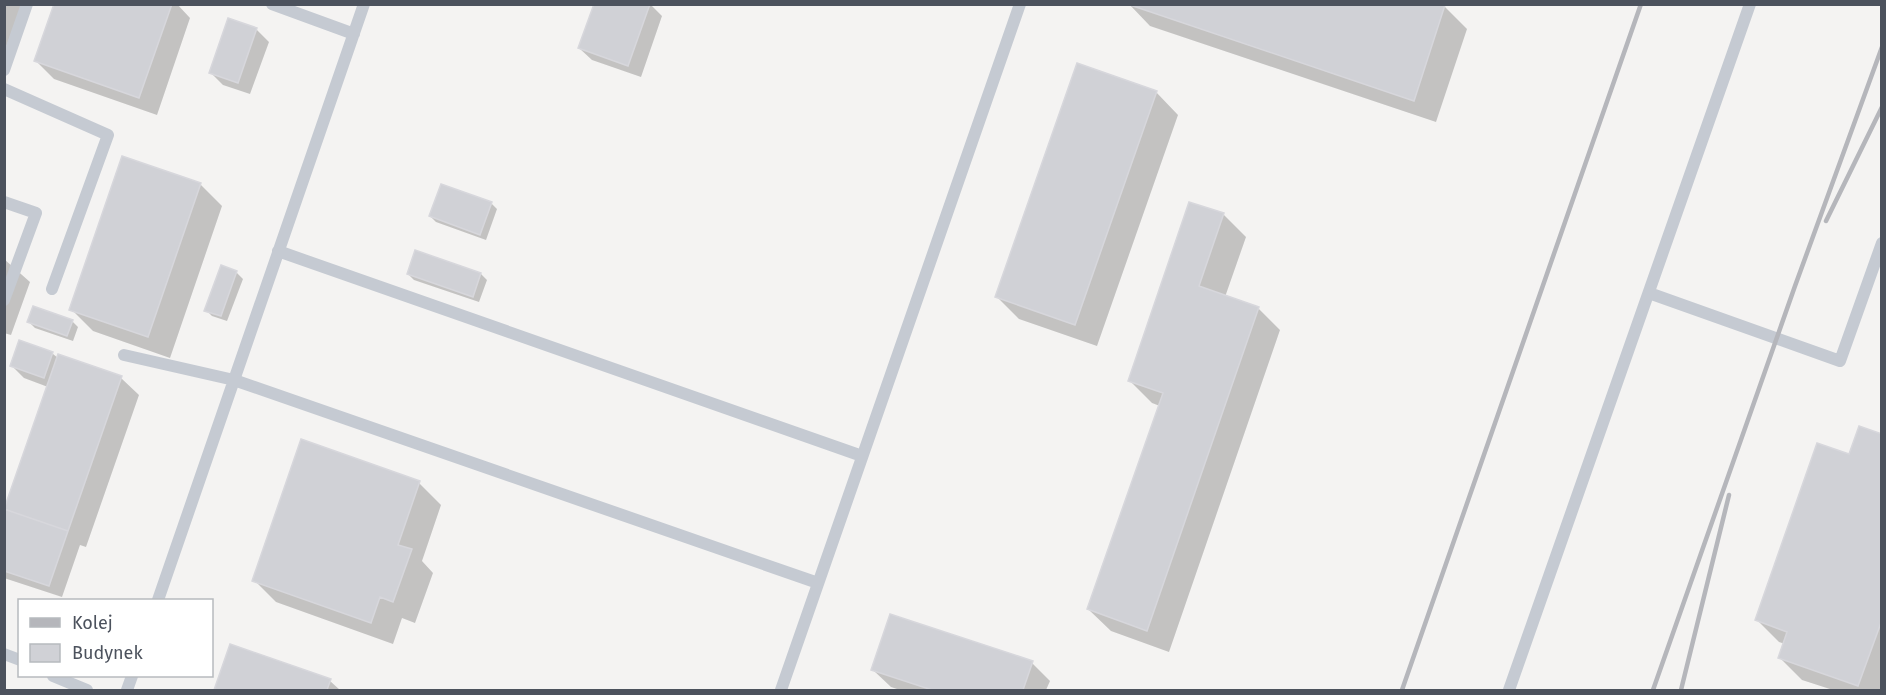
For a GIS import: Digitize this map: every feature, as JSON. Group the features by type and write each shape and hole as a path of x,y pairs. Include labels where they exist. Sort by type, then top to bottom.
{"lane":[{"path":"4,70 27,4"},
{"path":"272,4 354,34"},
{"path":"158,599 364,4"},
{"path":"781,690 1020,4"},
{"path":"1509,690 1750,4"},
{"path":"4,89 108,135 52,289"},
{"path":"4,202 36,213 4,300"},
{"path":"1648,293 1840,361 1881,243"},
{"path":"278,251 862,456"},
{"path":"124,355 234,380 818,583"},
{"path":"58,677 87,690"}],"building":[{"path":"54,4 172,4 139,98 34,61"},
{"path":"594,4 650,4 628,66 578,48"},
{"path":"1127,4 1442,4 1445,5 1414,101"},
{"path":"228,18 257,28 238,83 209,73"},
{"path":"1077,63 1157,91 1075,325 995,297"},
{"path":"122,156 201,183 148,337 69,310"},
{"path":"441,184 492,202 480,235 429,216"},
{"path":"1189,202 1224,213 1199,286 1259,307 1147,631 1087,609 1163,393 1128,381"},
{"path":"415,250 481,273 473,297 407,274"},
{"path":"221,265 237,271 221,316 204,311"},
{"path":"33,306 73,320 67,336 27,322"},
{"path":"19,340 53,352 44,378 10,366"},
{"path":"58,354 122,376 68,531 4,509"},
{"path":"1859,426 1882,434 1882,620 1858,686 1778,658 1787,632 1755,620 1817,443 1849,454"},
{"path":"301,439 420,481 398,545 412,549 393,602 380,597 371,623 252,581"},
{"path":"4,509 68,531 49,586 4,571"},
{"path":"890,614 1033,661 1023,690 932,690 871,670"},
{"path":"230,644 331,679 327,690 214,690"}],"railway":[{"path":"1402,690 1641,4"},
{"path":"1653,690 1882,47"},
{"path":"1826,221 1882,107"},
{"path":"1681,690 1729,495"}]}
